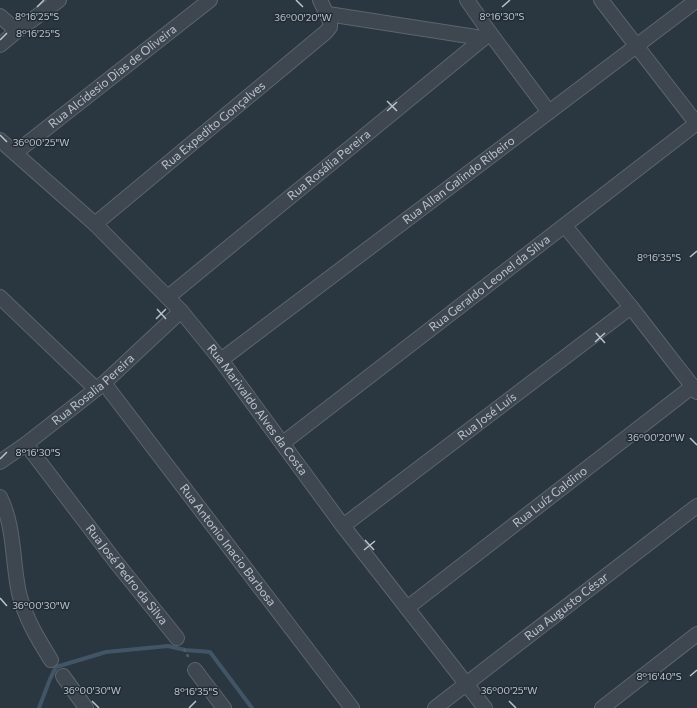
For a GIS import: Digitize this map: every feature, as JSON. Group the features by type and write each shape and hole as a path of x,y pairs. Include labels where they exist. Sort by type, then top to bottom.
{"street":[{"path":"0,45 59,0"},
{"name":"Rua Alcidesio Dias de Oliveira","path":"15,153 210,0"},
{"path":"320,0 329,21 486,36"},
{"path":"467,0 486,36 549,112"},
{"path":"600,0 697,123"},
{"name":"Rua Allan Galindo Ribeiro","path":"221,360 697,0"},
{"path":"0,16 17,31"},
{"name":"Rua Expedito Gonçalves","path":"95,224 316,42 326,32 329,21"},
{"name":"Rua Rosália Pereira","path":"168,297 486,36"},
{"name":"Rua Geraldo Leonel da Silva","path":"283,443 697,123"},
{"name":"Rua Marivaldo Alves da Costa","path":"0,140 95,224 181,311 221,360 343,526 485,708"},
{"path":"565,226 695,389"},
{"name":"Rua Antonio Inacio Barbosa","path":"2,304 100,386 352,708"},
{"name":"Rua José Luís","path":"343,526 631,307"},
{"name":"Rua Rosalia Pereira","path":"0,462 26,444 100,386 181,311"},
{"name":"Rua Luíz Galdino","path":"408,608 695,389"},
{"name":"Rua José Pedro da Silva","path":"26,444 115,561 177,638"},
{"path":"0,497 8,519 17,580 24,608 38,638 51,660"},
{"name":"Rua Augusto César","path":"435,708 697,506"},
{"path":"602,708 697,634"},
{"path":"195,670 224,708"},
{"path":"63,676 86,708"}],"path":[{"path":"177,638 195,670"}],"waterway":[{"path":"39,708 56,667 106,652 168,646 185,650 210,652 252,708"}]}
